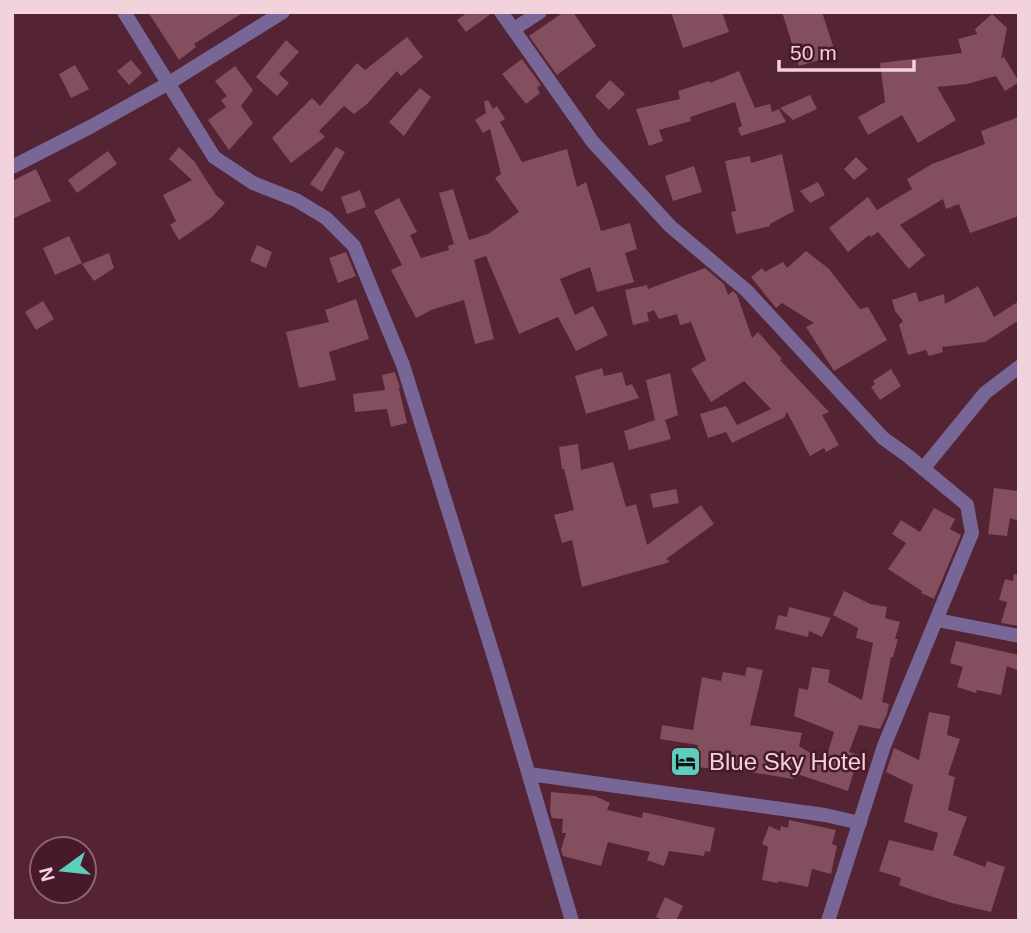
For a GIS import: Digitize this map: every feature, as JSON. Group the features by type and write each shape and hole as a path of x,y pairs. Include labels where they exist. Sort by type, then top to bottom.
{"street":[{"path":"124,12 214,157 253,183 296,200 326,218 354,246 402,365 572,921"},
{"path":"12,167 90,128 169,83 283,12"},
{"path":"501,12 592,141 670,226 747,290 883,439 967,505 972,533 884,746 828,921"},
{"path":"514,29 540,12"},
{"path":"923,469 985,393 1019,367"},
{"path":"937,620 1019,636"},
{"path":"529,774 825,815 860,823"}],"building":[{"path":"148,12 244,12 194,44 196,47 179,60"},
{"path":"468,12 492,13 466,32 457,20"},
{"path":"564,12 573,12 596,46 557,75 529,36"},
{"path":"671,12 722,12 729,32 683,48"},
{"path":"782,12 822,12 836,55 799,66"},
{"path":"992,14 1007,28 1001,59 1004,57 1019,82 1005,91 996,76 967,84 937,87 956,120 918,143 902,115 868,135 858,117 885,102 880,63 962,53 958,39 977,34 975,29"},
{"path":"407,37 423,57 401,76 397,71 367,104 354,114 344,106 319,131 325,137 291,163 272,138 312,98 320,106 357,63 365,70"},
{"path":"286,40 299,52 279,74 289,83 277,96 256,77"},
{"path":"522,59 541,85 537,88 540,93 526,104 502,74"},
{"path":"131,60 142,73 129,85 117,71"},
{"path":"75,65 89,89 71,98 59,74"},
{"path":"235,66 253,90 241,106 253,123 229,150 208,120 226,107 221,100 227,96 215,81"},
{"path":"739,71 755,108 770,104 772,112 779,109 786,122 741,136 738,128 742,126 735,102 690,117 691,121 659,130 663,141 649,146 636,109 680,99 678,91 709,81 710,83"},
{"path":"610,80 625,94 609,110 595,96"},
{"path":"420,88 431,97 404,136 389,122"},
{"path":"810,95 817,109 793,120 780,108"},
{"path":"488,100 493,109 497,106 505,119 500,122 522,162 567,149 577,187 586,182 601,231 630,223 637,249 625,253 634,282 597,292 590,267 560,279 575,315 593,306 608,335 576,351 558,317 519,334 486,256 474,260 494,339 475,344 464,300 431,310 416,318 391,270 402,265 374,211 399,198 417,232 410,235 421,258 449,250 448,246 454,244 439,193 453,189 469,240 488,234 519,212 495,178 501,174 490,129 483,133 475,120 486,113 484,102"},
{"path":"1019,117 1019,216 970,233 959,204 946,209 943,199 900,225 925,255 909,269 878,232 871,237 869,235 848,252 829,228 868,197 877,210 912,189 907,179 932,164 985,144 981,131"},
{"path":"179,147 194,161 216,195 225,203 211,218 179,240 170,225 176,221 163,195 192,180 169,159"},
{"path":"336,147 345,152 322,192 310,184"},
{"path":"108,151 117,164 77,193 68,180"},
{"path":"782,154 794,211 770,226 736,234 731,212 736,211 725,161 750,156 751,163"},
{"path":"856,157 868,169 854,180 844,169"},
{"path":"694,166 702,192 673,201 665,176"},
{"path":"36,169 51,201 12,219 12,181"},
{"path":"818,182 825,195 810,203 800,191"},
{"path":"360,190 366,207 347,214 341,197"},
{"path":"69,236 82,263 55,275 43,248"},
{"path":"257,245 272,252 266,268 250,261"},
{"path":"806,251 829,269 860,309 868,307 887,340 834,371 806,327 814,323 782,303 776,308 751,277 762,268 765,272 783,262 787,268"},
{"path":"346,252 356,276 338,283 329,258"},
{"path":"109,253 114,268 94,281 82,264"},
{"path":"705,268 724,284 728,295 733,291 737,295 752,338 758,332 782,359 780,360 829,412 822,415 839,445 826,452 824,448 810,456 787,412 785,417 732,443 726,432 708,438 700,414 726,406 737,425 771,409 744,381 711,402 691,369 706,360 691,322 680,325 677,314 659,319 654,310 647,313 649,321 633,325 625,290 647,285 648,289"},
{"path":"978,286 994,317 1019,301 1019,320 985,342 942,347 943,352 929,356 926,350 908,355 899,325 903,321 895,311 892,300 916,292 919,302 944,294 945,304"},
{"path":"356,299 369,339 329,352 336,380 299,388 286,332 329,322 325,310"},
{"path":"43,301 54,319 36,330 25,312"},
{"path":"602,368 604,376 622,372 626,386 632,384 639,398 586,414 575,376"},
{"path":"891,369 901,386 880,400 871,387 875,384 873,381"},
{"path":"395,372 400,388 394,390 399,389 407,423 391,427 387,409 355,412 353,394 385,390 382,375"},
{"path":"670,373 678,415 665,420 671,439 629,450 624,431 655,420 646,380"},
{"path":"578,444 581,470 613,462 626,507 636,504 647,545 701,505 714,524 666,559 670,562 582,587 572,540 562,543 554,515 574,510 562,469 559,447"},
{"path":"994,488 1019,491 1019,521 1010,518 1007,536 988,534"},
{"path":"676,489 679,503 653,508 650,494"},
{"path":"934,508 955,519 950,529 961,535 934,599 888,569 906,543 892,534 901,520 920,532"},
{"path":"1014,574 1019,575 1019,626 1001,623 1007,602 999,600 1005,579 1013,581"},
{"path":"844,591 870,604 887,607 885,618 900,622 882,702 889,704 887,714 880,729 859,725 849,752 859,755 848,791 794,773 793,779 745,771 694,767 698,745 660,739 662,725 693,730 702,677 721,681 723,672 745,676 747,667 763,670 750,725 802,733 799,746 825,762 834,732 794,716 799,688 808,690 812,667 830,670 828,682 862,700 873,643 856,638 858,628 833,615"},
{"path":"789,607 831,618 822,637 809,631 808,637 775,629 778,615 787,617"},
{"path":"956,641 1019,655 1019,671 1007,666 1001,695 977,690 976,693 957,687 963,667 950,663"},
{"path":"929,712 950,716 947,735 960,739 948,775 955,777 948,810 967,817 953,855 985,867 987,861 1005,867 991,912 952,903 899,885 901,878 879,871 889,840 933,851 938,833 904,822 913,785 886,772 894,748 919,760"},
{"path":"551,792 595,796 610,803 607,810 642,818 643,812 715,828 710,852 705,851 704,856 669,851 664,866 647,860 650,852 608,842 601,866 563,856 561,850 566,833 562,833 563,819 552,818"},
{"path":"789,820 836,830 832,844 837,846 831,874 812,869 808,887 762,880 768,847 762,844 769,826 780,831 781,826 788,828"},
{"path":"665,897 683,906 676,921 665,921 656,917"}],"place":[{"name":"Blue Sky Hotel","path":"686,762"}]}
